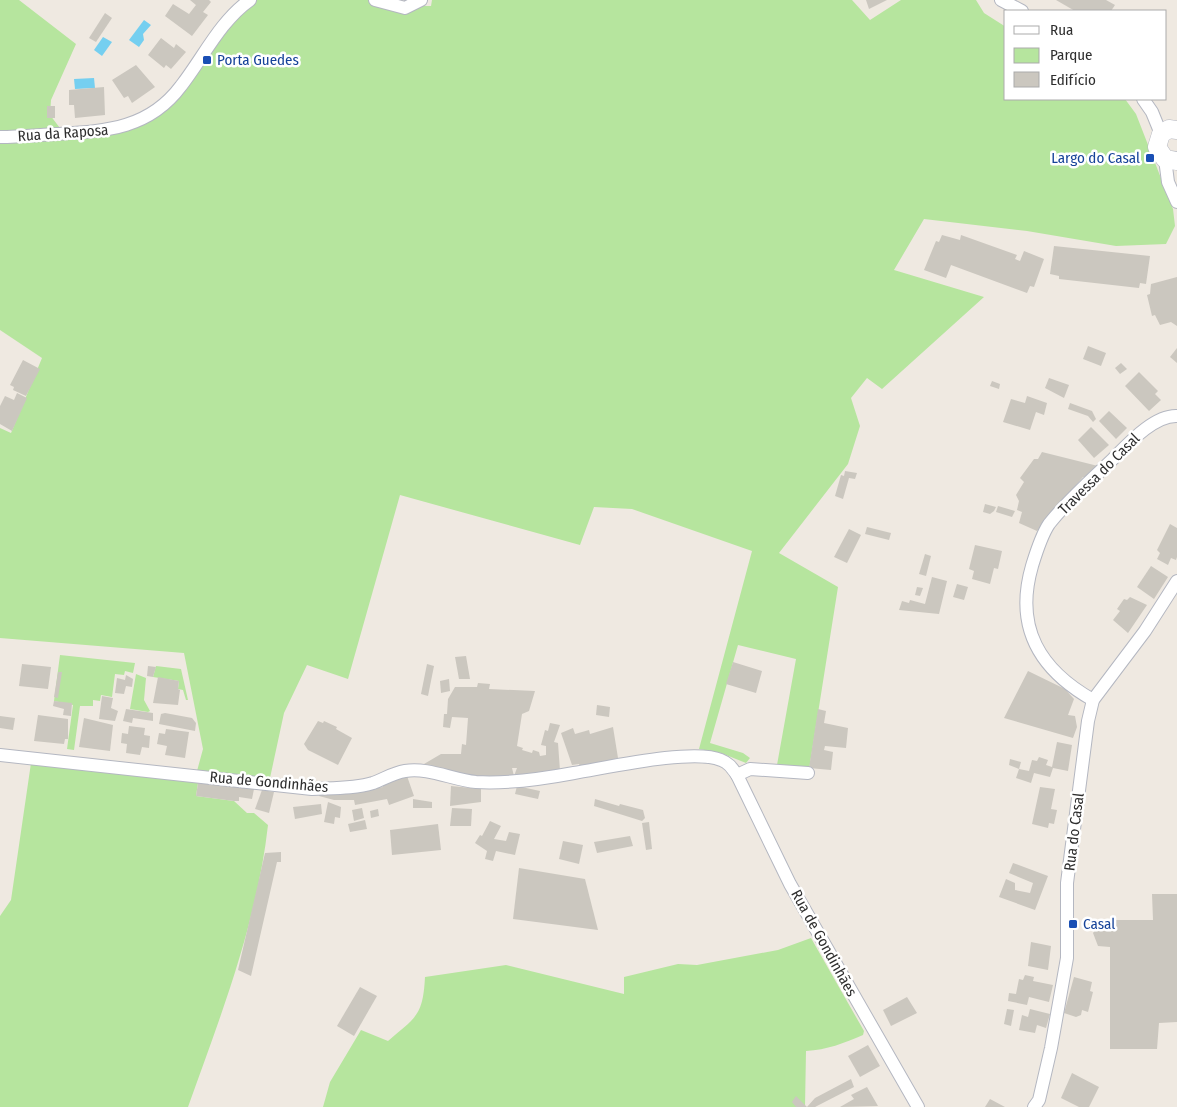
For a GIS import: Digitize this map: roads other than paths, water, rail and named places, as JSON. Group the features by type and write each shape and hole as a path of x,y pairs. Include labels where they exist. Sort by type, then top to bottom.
{"street":[{"name":"Rua da Raposa","path":"0,137 104,131 126,127 145,117 164,104 180,88 230,19 240,7 250,0"},
{"path":"375,0 405,8 421,0"},
{"path":"1002,0 1020,10"},
{"path":"1144,100 1169,132 1156,147 1171,160 1168,182 1177,202"},
{"name":"Travessa do Casal","path":"1093,700 1072,688 1059,677 1047,664 1034,643 1025,612 1026,588 1048,526 1077,493 1146,428 1177,416"},
{"name":"Rua do Casal","path":"1034,1107 1038,1100 1051,1048 1067,958 1067,883 1088,721 1093,700 1145,631 1177,581"},
{"name":"Rua de Gondinhães","path":"0,755 312,789 372,783 392,774 410,770 475,782 564,775 636,762 691,757 719,759 730,765 737,775 790,884 918,1107"},
{"path":"737,775 750,769 808,773"}],"water":[{"path":"144,20 151,25 143,34 144,40 139,47 129,40"},
{"path":"103,37 112,42 102,56 94,50"},
{"path":"94,78 95,88 75,89 74,79"}],"place":[{"name":"Porta Guedes","path":"207,60"},
{"name":"Largo do Casal","path":"1150,158"},
{"name":"Casal","path":"1073,924"}]}
